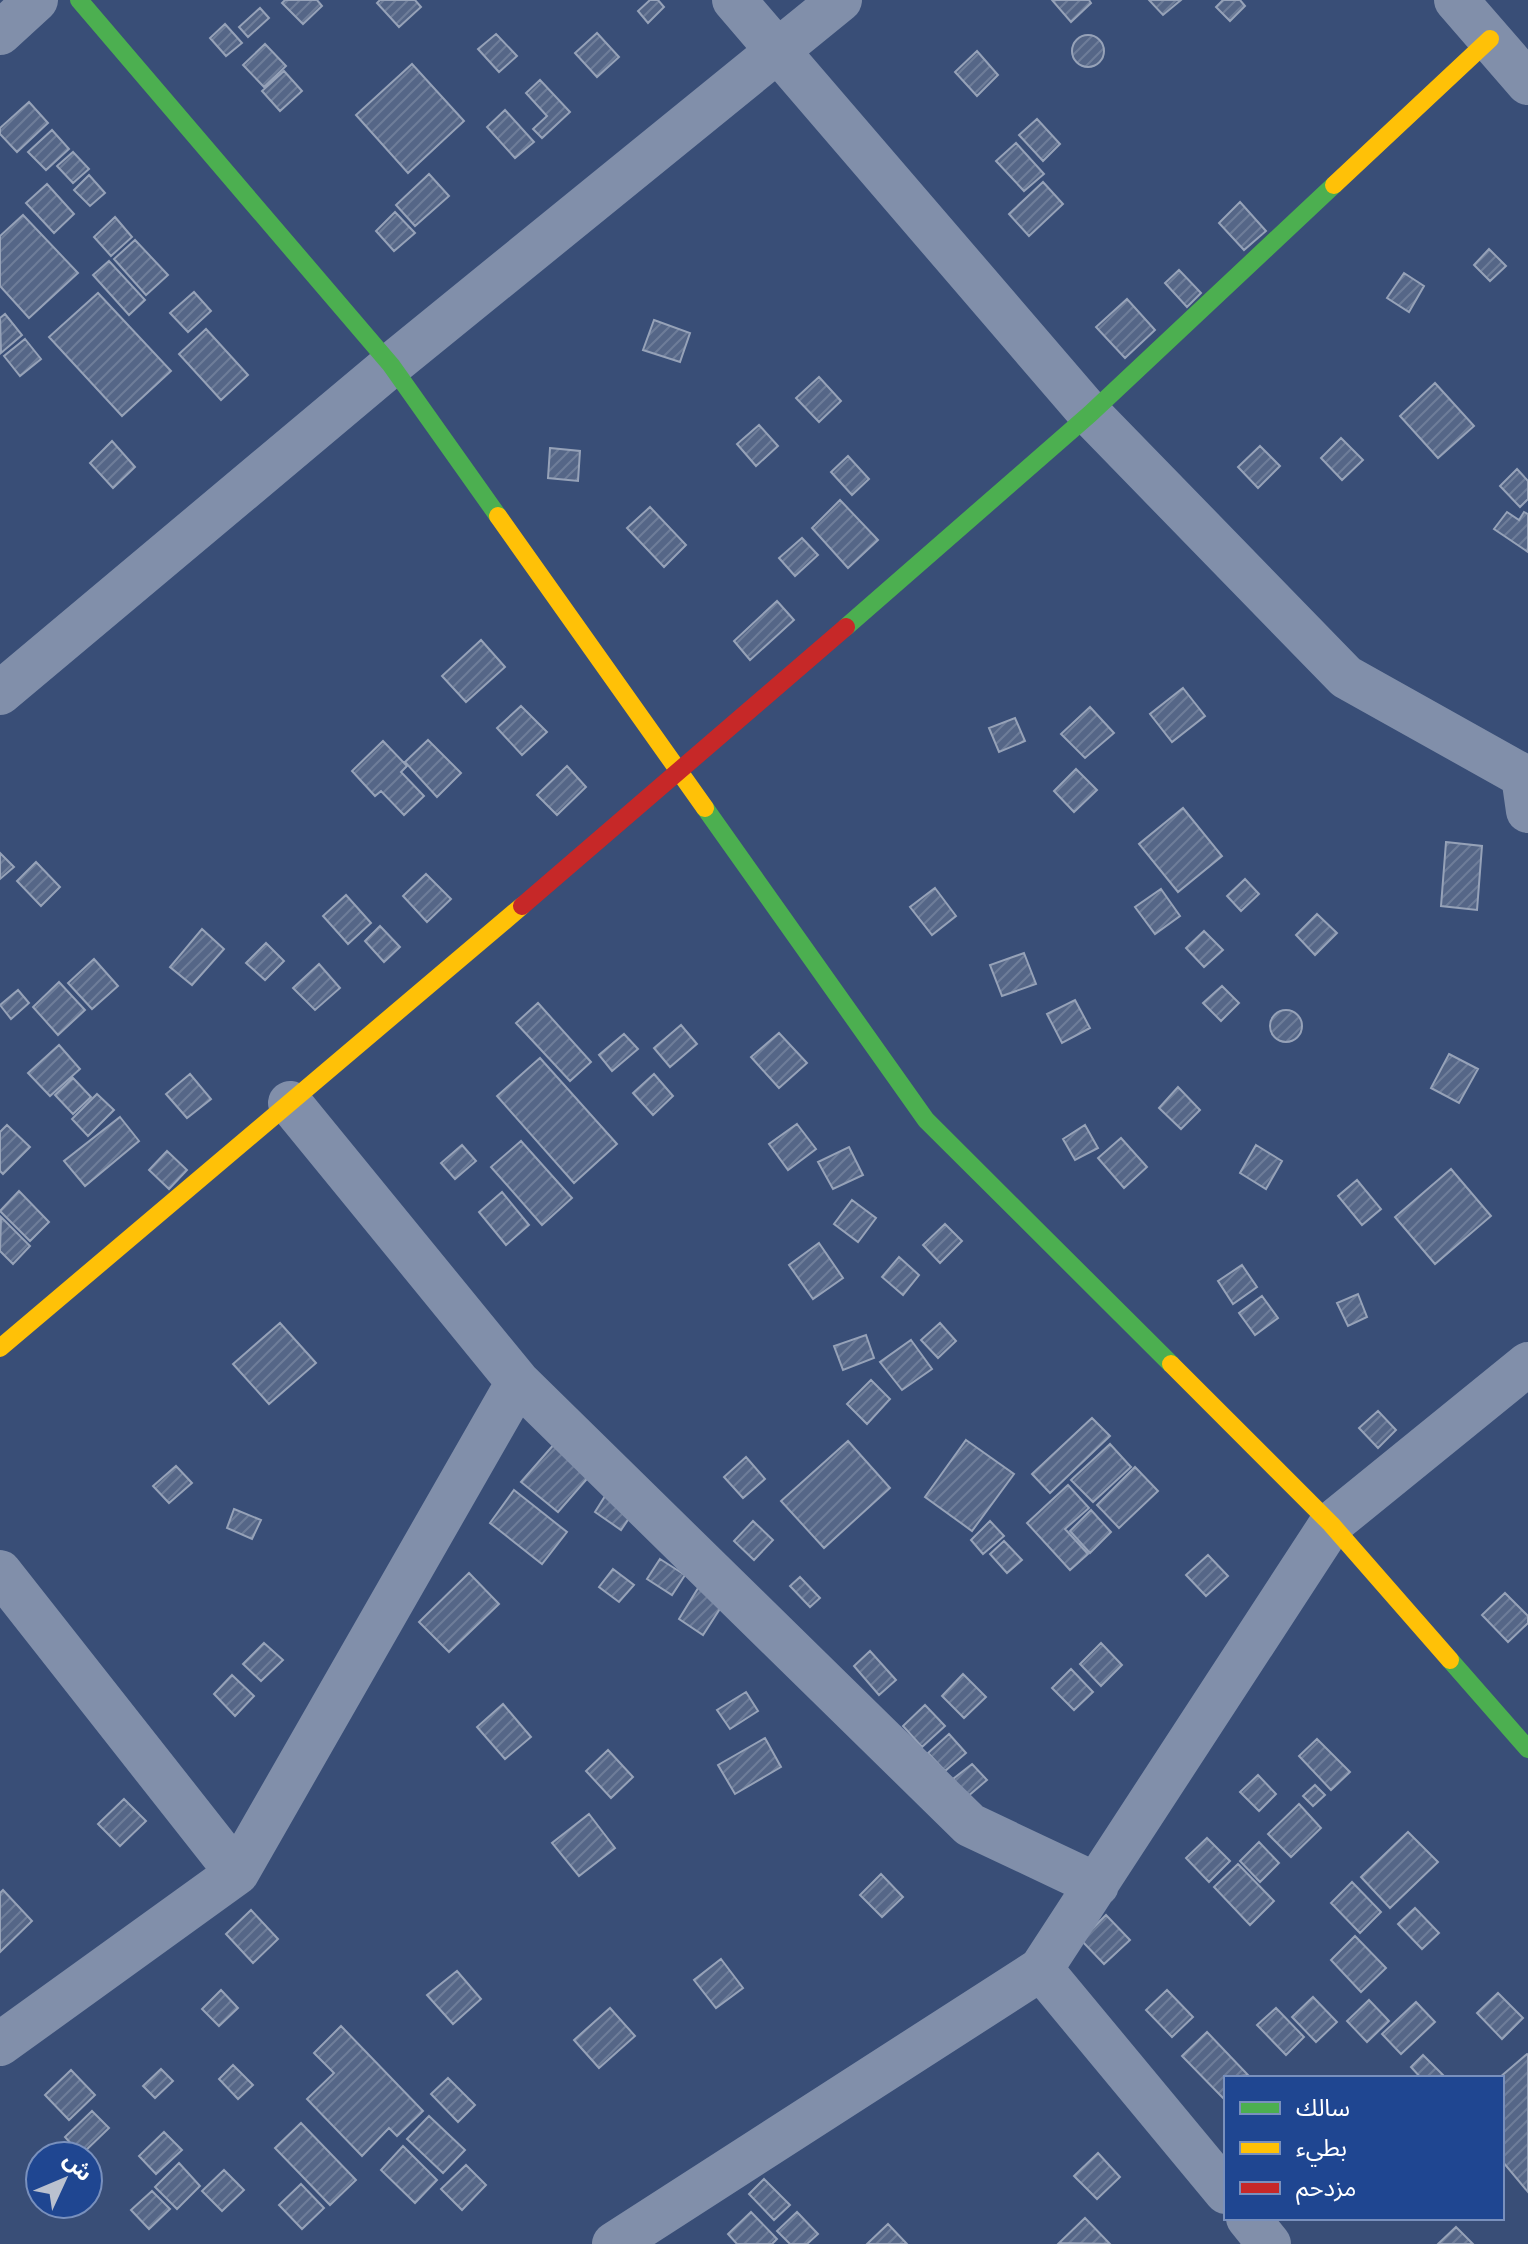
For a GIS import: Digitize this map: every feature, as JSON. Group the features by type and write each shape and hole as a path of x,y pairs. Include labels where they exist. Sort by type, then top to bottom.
{"street":[{"path":"0,33 36,0"},
{"path":"79,0 391,365 926,1120 1331,1524 1528,1749"},
{"path":"734,0 1090,414 1346,677 1526,786"},
{"path":"0,693 391,365 840,0"},
{"path":"1456,0 1528,83"},
{"path":"0,1348 680,773 1090,414 1490,39"},
{"path":"290,1103 518,1382 970,1825 1097,1885"},
{"path":"614,2244 1041,1969 1331,1524 1528,1364"},
{"path":"0,2044 237,1873 518,1382"},
{"path":"0,1572 237,1873"},
{"path":"1041,1969 1224,2190"},
{"path":"1250,2220 1269,2244"}],"building":[{"path":"285,0 317,0 322,6 303,24 282,3"},
{"path":"380,0 415,0 421,7 399,27 377,3"},
{"path":"650,0 658,0 664,7 648,23 638,11"},
{"path":"1052,0 1089,0 1091,3 1071,22"},
{"path":"1149,0 1181,0 1163,15"},
{"path":"1223,0 1240,0 1245,6 1230,21 1216,7"},
{"path":"260,8 269,18 248,37 239,27"},
{"path":"225,24 242,43 226,56 210,38"},
{"path":"597,33 619,57 597,77 575,53"},
{"path":"496,34 517,56 499,72 478,49"},
{"path":"1088,35 1099,40 1104,51 1099,62 1088,67 1077,62 1072,51 1077,40"},
{"path":"265,44 286,66 264,87 243,65"},
{"path":"977,51 998,75 977,96 955,72"},
{"path":"412,64 464,121 408,173 356,115"},
{"path":"284,71 302,91 280,111 262,91"},
{"path":"540,80 570,112 542,138 533,129 547,116 526,93"},
{"path":"29,102 48,123 17,152 0,134 0,128"},
{"path":"505,110 534,142 515,158 487,127"},
{"path":"1037,119 1060,144 1043,161 1019,135"},
{"path":"52,130 69,149 46,170 28,152"},
{"path":"1016,143 1044,174 1024,191 996,161"},
{"path":"73,152 89,169 73,183 57,166"},
{"path":"429,174 449,196 415,226 396,205"},
{"path":"89,175 105,193 90,206 74,190"},
{"path":"1043,182 1063,204 1029,236 1009,214"},
{"path":"47,184 74,214 54,233 26,203"},
{"path":"1240,202 1266,231 1244,250 1219,223"},
{"path":"395,212 415,233 394,251 376,231"},
{"path":"23,215 78,273 29,318 0,286 0,236"},
{"path":"115,217 132,237 111,256 94,237"},
{"path":"135,240 168,275 146,295 114,259"},
{"path":"1489,249 1506,266 1490,281 1474,265"},
{"path":"109,261 145,300 129,315 93,275"},
{"path":"1179,270 1201,293 1187,307 1165,283"},
{"path":"1404,273 1424,286 1409,312 1387,298"},
{"path":"194,292 211,311 188,332 170,313"},
{"path":"98,293 171,371 122,416 49,337"},
{"path":"1127,299 1155,330 1125,358 1096,327"},
{"path":"5,314 22,335 1,353 0,318"},
{"path":"654,320 690,333 680,362 643,350"},
{"path":"206,329 248,375 221,400 179,354"},
{"path":"25,339 41,359 20,376 4,356"},
{"path":"819,377 841,401 819,422 796,398"},
{"path":"1435,383 1474,426 1438,458 1400,416"},
{"path":"759,425 778,446 756,466 737,444"},
{"path":"1341,438 1363,460 1342,480 1321,458"},
{"path":"112,441 135,467 113,488 90,463"},
{"path":"1260,446 1280,466 1258,488 1238,467"},
{"path":"550,448 580,451 578,481 548,478"},
{"path":"848,456 869,479 852,495 831,472"},
{"path":"1517,469 1528,481 1528,499 1520,507 1500,486"},
{"path":"840,500 878,540 848,568 812,528"},
{"path":"650,507 686,545 664,567 627,528"},
{"path":"1507,512 1519,520 1524,512 1528,514 1528,552 1494,529"},
{"path":"802,538 818,555 795,576 779,558"},
{"path":"777,601 794,620 750,660 734,641"},
{"path":"481,640 505,667 466,702 442,676"},
{"path":"1183,688 1205,716 1172,742 1150,714"},
{"path":"521,706 547,732 522,755 497,728"},
{"path":"1090,707 1114,733 1085,758 1061,734"},
{"path":"1015,718 1025,741 999,752 989,728"},
{"path":"428,740 461,773 437,797 405,762"},
{"path":"383,741 407,766 401,772 424,796 404,815 381,791 375,796 352,771"},
{"path":"567,766 586,787 557,815 537,795"},
{"path":"1076,769 1097,790 1074,812 1054,791"},
{"path":"1183,808 1222,856 1178,892 1139,844"},
{"path":"1446,842 1482,846 1477,910 1441,906"},
{"path":"0,853 14,867 0,879"},
{"path":"36,862 60,887 41,906 17,881"},
{"path":"426,874 451,899 427,922 403,896"},
{"path":"1245,879 1259,894 1241,911 1227,896"},
{"path":"935,888 956,916 932,935 910,907"},
{"path":"1161,889 1180,916 1155,934 1135,907"},
{"path":"346,895 371,923 348,944 323,916"},
{"path":"1317,914 1337,933 1315,955 1296,935"},
{"path":"380,926 400,947 384,962 365,941"},
{"path":"202,929 224,949 192,985 170,967"},
{"path":"1204,931 1223,950 1204,967 1186,948"},
{"path":"266,943 284,961 265,980 246,963"},
{"path":"1024,953 1036,984 1002,996 990,965"},
{"path":"94,959 118,986 92,1009 68,983"},
{"path":"319,964 340,988 315,1010 293,988"},
{"path":"59,982 85,1010 58,1035 33,1007"},
{"path":"1222,986 1239,1003 1221,1021 1203,1003"},
{"path":"18,990 29,1003 11,1019 0,1005"},
{"path":"1075,1000 1090,1028 1062,1043 1047,1014"},
{"path":"538,1003 591,1062 570,1081 516,1023"},
{"path":"1286,1010 1297,1015 1302,1026 1297,1037 1286,1042 1275,1037 1270,1026 1275,1015"},
{"path":"681,1025 697,1044 670,1067 654,1048"},
{"path":"779,1033 807,1063 779,1088 751,1057"},
{"path":"624,1034 638,1049 612,1071 599,1055"},
{"path":"59,1045 80,1069 50,1096 28,1073"},
{"path":"1449,1054 1478,1069 1459,1103 1431,1088"},
{"path":"540,1058 617,1144 574,1183 497,1096"},
{"path":"190,1074 211,1099 187,1118 166,1094"},
{"path":"654,1074 673,1096 653,1115 633,1093"},
{"path":"73,1078 91,1097 73,1114 55,1095"},
{"path":"1178,1087 1200,1110 1181,1129 1159,1108"},
{"path":"97,1094 114,1110 88,1136 72,1119"},
{"path":"120,1117 139,1141 85,1186 64,1161"},
{"path":"797,1124 816,1149 788,1170 769,1144"},
{"path":"7,1125 30,1147 3,1174 0,1171 0,1132"},
{"path":"1085,1125 1098,1148 1075,1160 1063,1139"},
{"path":"1121,1138 1147,1167 1124,1188 1098,1158"},
{"path":"521,1141 572,1198 542,1225 491,1167"},
{"path":"462,1145 476,1161 455,1179 441,1163"},
{"path":"1256,1145 1282,1161 1266,1189 1240,1173"},
{"path":"849,1147 863,1175 833,1189 818,1162"},
{"path":"167,1151 187,1170 169,1189 149,1170"},
{"path":"1451,1169 1491,1216 1435,1264 1395,1217"},
{"path":"1357,1180 1381,1209 1362,1225 1338,1196"},
{"path":"19,1191 49,1222 30,1241 0,1211"},
{"path":"502,1192 529,1225 506,1245 479,1212"},
{"path":"852,1200 876,1218 858,1242 834,1224"},
{"path":"1,1217 30,1246 13,1264 0,1251"},
{"path":"945,1224 962,1241 940,1263 923,1245"},
{"path":"819,1243 843,1278 813,1299 789,1265"},
{"path":"899,1257 919,1275 903,1295 882,1277"},
{"path":"1242,1265 1257,1287 1233,1304 1218,1281"},
{"path":"1358,1294 1367,1317 1348,1326 1337,1303"},
{"path":"1262,1296 1278,1318 1255,1335 1239,1313"},
{"path":"280,1323 316,1363 269,1404 233,1364"},
{"path":"940,1323 956,1341 938,1358 921,1340"},
{"path":"866,1335 874,1358 843,1370 834,1346"},
{"path":"911,1340 932,1369 902,1390 880,1362"},
{"path":"871,1380 890,1399 867,1424 847,1404"},
{"path":"1378,1411 1396,1430 1378,1448 1359,1428"},
{"path":"1092,1418 1110,1436 1050,1493 1032,1474"},
{"path":"966,1440 1014,1474 972,1531 925,1497"},
{"path":"848,1441 890,1488 824,1548 781,1501"},
{"path":"556,1442 592,1473 558,1512 521,1482"},
{"path":"1110,1444 1131,1467 1093,1502 1071,1480"},
{"path":"746,1457 765,1479 743,1498 724,1477"},
{"path":"176,1466 192,1483 169,1503 153,1486"},
{"path":"1135,1467 1158,1491 1119,1528 1097,1505"},
{"path":"1068,1485 1089,1508 1065,1529 1088,1554 1070,1570 1027,1523"},
{"path":"514,1490 567,1532 542,1564 490,1523"},
{"path":"607,1493 634,1511 621,1530 595,1512"},
{"path":"234,1509 261,1520 252,1539 227,1528"},
{"path":"1091,1510 1111,1532 1090,1553 1070,1531"},
{"path":"753,1521 773,1540 754,1560 734,1541"},
{"path":"990,1521 1004,1536 983,1554 971,1540"},
{"path":"1004,1541 1022,1560 1007,1573 990,1554"},
{"path":"1208,1555 1228,1576 1206,1596 1186,1575"},
{"path":"660,1559 685,1575 672,1595 647,1579"},
{"path":"613,1569 634,1585 619,1602 599,1587"},
{"path":"469,1573 499,1604 449,1652 419,1622"},
{"path":"800,1577 820,1598 810,1607 790,1586"},
{"path":"700,1585 725,1601 703,1635 679,1619"},
{"path":"1505,1593 1528,1616 1528,1623 1508,1642 1482,1615"},
{"path":"264,1643 283,1660 261,1681 243,1664"},
{"path":"1101,1643 1122,1665 1101,1686 1080,1664"},
{"path":"870,1651 896,1680 879,1695 854,1666"},
{"path":"1071,1669 1093,1692 1074,1710 1052,1688"},
{"path":"963,1674 986,1697 964,1718 942,1696"},
{"path":"232,1675 254,1696 235,1716 214,1694"},
{"path":"746,1692 758,1711 730,1729 717,1710"},
{"path":"503,1704 531,1737 505,1759 477,1727"},
{"path":"925,1705 945,1726 922,1747 903,1726"},
{"path":"949,1734 966,1753 945,1771 928,1753"},
{"path":"765,1738 781,1767 735,1794 718,1765"},
{"path":"1317,1739 1350,1772 1331,1790 1299,1756"},
{"path":"608,1750 633,1777 611,1798 586,1771"},
{"path":"972,1764 987,1780 967,1797 953,1779"},
{"path":"1258,1775 1276,1794 1259,1811 1240,1792"},
{"path":"1315,1785 1325,1795 1313,1806 1303,1796"},
{"path":"124,1799 146,1821 120,1846 98,1824"},
{"path":"1299,1804 1321,1828 1291,1857 1268,1834"},
{"path":"589,1814 615,1848 579,1876 552,1843"},
{"path":"1408,1832 1438,1862 1390,1908 1361,1877"},
{"path":"1207,1838 1230,1861 1209,1882 1186,1858"},
{"path":"1259,1842 1279,1863 1260,1882 1240,1861"},
{"path":"1238,1864 1274,1901 1250,1925 1214,1887"},
{"path":"881,1874 903,1897 882,1917 860,1895"},
{"path":"1352,1882 1381,1912 1360,1933 1331,1903"},
{"path":"3,1890 32,1921 0,1952 0,1893"},
{"path":"1415,1908 1439,1933 1422,1949 1398,1924"},
{"path":"251,1910 278,1939 253,1963 226,1934"},
{"path":"1106,1915 1130,1940 1104,1964 1081,1940"},
{"path":"1355,1936 1386,1968 1361,1992 1331,1960"},
{"path":"721,1959 743,1988 716,2008 694,1980"},
{"path":"457,1971 481,1999 453,2024 427,1995"},
{"path":"221,1990 238,2008 219,2026 202,2009"},
{"path":"1167,1990 1193,2017 1172,2037 1146,2010"},
{"path":"1498,1993 1523,2018 1502,2039 1477,2013"},
{"path":"1313,1997 1337,2022 1316,2042 1292,2017"},
{"path":"1369,2000 1389,2021 1367,2042 1347,2021"},
{"path":"1416,2002 1435,2022 1401,2054 1382,2034"},
{"path":"610,2008 635,2036 599,2068 574,2040"},
{"path":"1276,2008 1304,2037 1286,2055 1257,2025"},
{"path":"341,2026 423,2111 397,2136 389,2128 362,2156 307,2099 334,2073 314,2053"},
{"path":"1207,2032 1248,2075 1224,2076 1224,2099 1182,2056"},
{"path":"1423,2055 1444,2076 1419,2076 1411,2067"},
{"path":"1528,2055 1528,2192 1504,2163 1504,2076 1501,2076"},
{"path":"233,2065 253,2085 238,2099 219,2079"},
{"path":"161,2069 173,2081 155,2098 143,2086"},
{"path":"71,2070 95,2095 69,2120 45,2095"},
{"path":"448,2078 475,2105 458,2122 431,2094"},
{"path":"92,2111 109,2128 97,2140 68,2140 65,2137"},
{"path":"429,2116 465,2150 443,2173 407,2139"},
{"path":"301,2123 356,2180 330,2205 275,2148"},
{"path":"164,2132 182,2150 156,2174 139,2156"},
{"path":"403,2146 437,2180 415,2203 381,2170"},
{"path":"1098,2153 1120,2177 1097,2199 1074,2176"},
{"path":"179,2163 200,2186 177,2209 155,2187"},
{"path":"466,2165 486,2185 462,2210 441,2189"},
{"path":"224,2170 244,2190 222,2211 202,2191"},
{"path":"764,2179 790,2205 774,2220 749,2194"},
{"path":"301,2184 324,2208 302,2229 279,2205"},
{"path":"152,2191 170,2209 149,2229 131,2210"},
{"path":"751,2212 777,2239 772,2244 737,2244 728,2234"},
{"path":"797,2212 818,2234 807,2244 790,2244 777,2231"},
{"path":"1085,2218 1110,2244 1059,2243"},
{"path":"888,2224 907,2244 867,2244"},
{"path":"1456,2227 1473,2244 1438,2244"}],"traffic: fast":[{"path":"79,0 391,365 498,516"},
{"path":"846,627 1090,414 1334,185"},
{"path":"705,808 926,1120 1171,1364"},
{"path":"1450,1660 1528,1749"}],"traffic: slow":[{"path":"1334,185 1490,39"},
{"path":"498,516 705,808"},
{"path":"0,1348 522,906"},
{"path":"1171,1364 1331,1524 1450,1660"}],"traffic: jam":[{"path":"522,906 846,627"}]}
